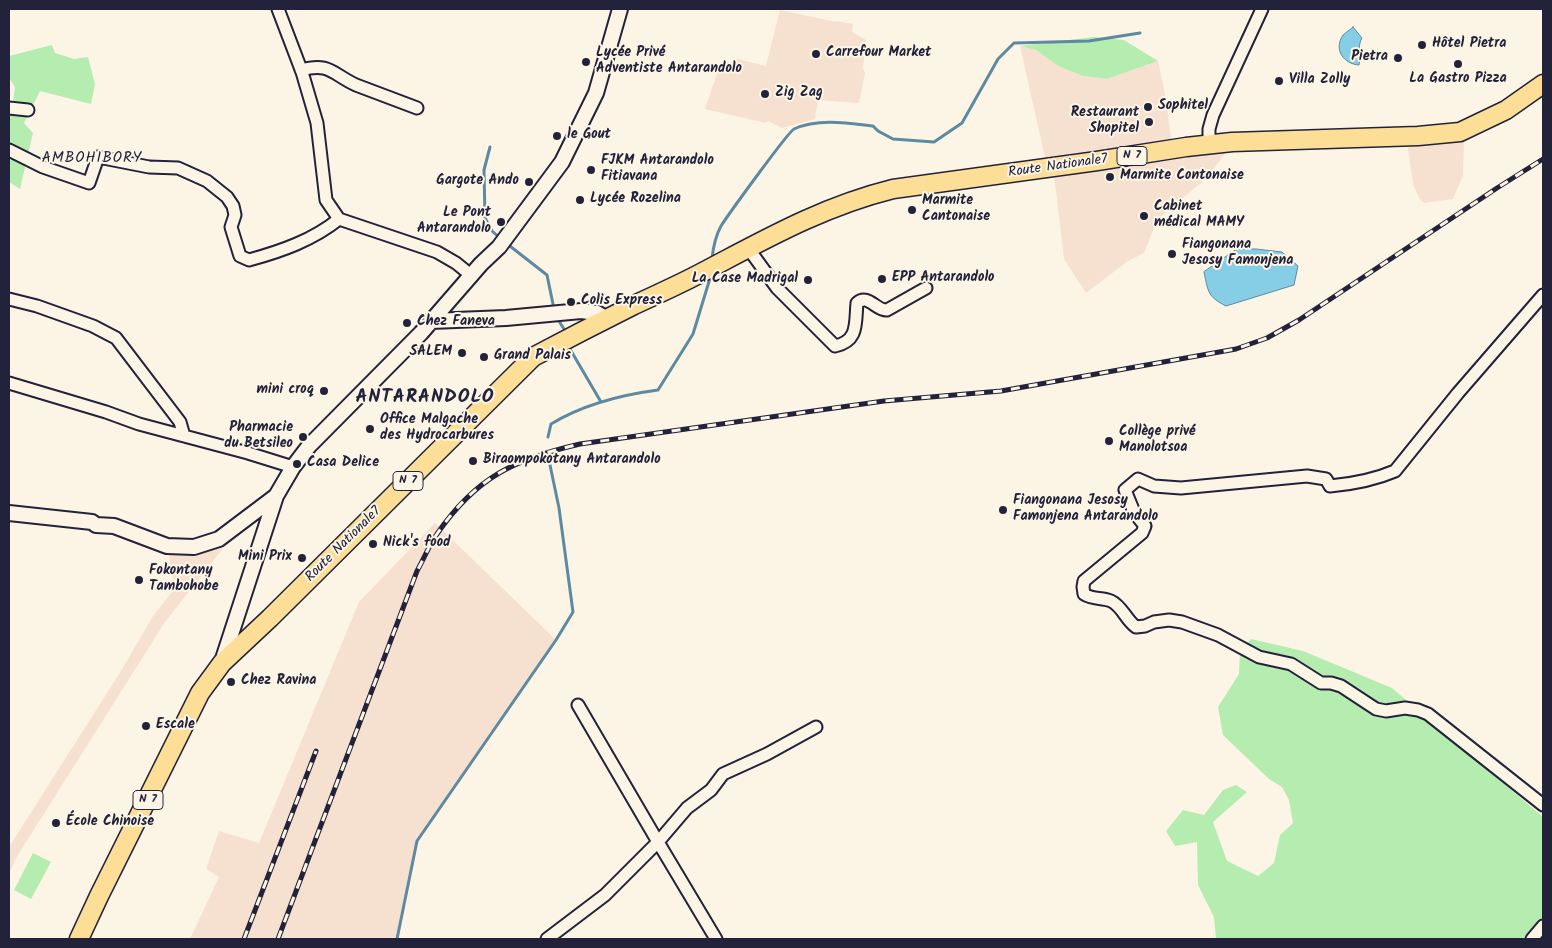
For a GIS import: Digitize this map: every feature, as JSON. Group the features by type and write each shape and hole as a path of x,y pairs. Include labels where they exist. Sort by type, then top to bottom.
{"main road":[{"name":"Route Nationale7","path":"222,663 270,618 533,357 700,274 785,228 831,208 865,196 893,189 982,178 1186,147 1232,142 1418,136 1460,132 1506,110 1543,84"},
{"name":"N 7","path":"79,939 200,693 222,663"}],"street":[{"path":"278,9 302,74 317,123 326,200 339,219 437,252 456,263 472,276"},
{"path":"222,663 276,496 293,467 309,446 431,321 503,242 562,162 596,93 620,9"},
{"path":"1209,145 1209,129 1213,115 1262,9"},
{"path":"302,74 320,67 332,70 347,81 416,108"},
{"path":"9,108 28,110"},
{"path":"9,150 43,167 89,183 98,157 149,167 178,168 207,181 227,197 233,206 235,215 231,227 240,256 249,260 288,248 322,233 339,219"},
{"path":"748,248 777,288 835,346 850,340 856,323 857,303 861,300 865,299 884,311 926,288"},
{"path":"1543,295 1458,393 1395,471 1352,484 1330,486 1326,480 1307,476 1181,488 1154,486 1138,479 1125,490 1134,512 1145,526 1142,533 1084,581 1083,587 1084,594 1090,598 1110,600 1119,606 1131,624 1136,627 1169,620 1182,622 1218,635 1259,657 1291,664 1321,683 1332,683 1341,686 1376,709 1386,711 1405,708 1428,714 1543,805"},
{"path":"9,299 37,306 93,326 116,338 180,422 184,436"},
{"path":"431,321 506,318 581,311 597,313 608,319"},
{"path":"9,383 106,412 139,424 293,467"},
{"path":"9,513 114,526 167,546 194,547 219,539 276,496"},
{"path":"578,705 716,939"},
{"path":"547,939 605,895 658,842 687,808 711,790 723,774 767,754 816,727"},
{"path":"1532,939 1543,926"}],"shaded area":[{"path":"780,10 853,24 852,32 866,40 863,68 865,73 859,103 818,100 815,119 782,128 768,121 766,123 705,109 720,65 732,64 734,58 766,66"},
{"path":"1020,46 1036,50 1058,66 1083,76 1107,79 1158,61 1172,145 1046,162"},
{"path":"1464,138 1463,175 1453,199 1424,203 1419,198 1413,184 1407,141 1443,143"},
{"path":"1228,149 1208,177 1157,220 1144,253 1128,261 1086,293 1064,259 1054,174"},
{"path":"435,523 556,640 417,842 397,939 190,939 219,877 206,869 219,831 259,843 359,602"},
{"path":"225,538 228,542 165,622 16,858 9,874 9,847 121,671 153,616 176,587 170,567 169,553 202,550"}],"green space":[{"path":"1094,37 1124,40 1158,61 1107,79 1083,76 1058,66 1036,50 1020,46"},
{"path":"52,45 55,53 74,59 88,57 95,84 91,104 40,91 24,123 33,133 20,189 9,182 9,109 12,109 15,87 9,78 9,56"},
{"path":"1251,639 1303,651 1392,688 1543,817 1543,939 1216,939 1214,917 1198,885 1197,842 1175,846 1166,831 1183,810 1204,815 1223,790 1236,785 1247,792 1213,822 1227,861 1258,876 1274,863 1280,835 1293,823 1289,800 1282,787 1269,779 1223,735 1218,707 1239,674 1240,651"},
{"path":"33,853 51,862 31,899 14,890"}],"water":[{"path":"1353,27 1362,38 1359,65 1345,59 1339,46 1343,35"},
{"path":"1237,249 1282,252 1298,266 1294,285 1226,306 1220,303 1212,297 1204,272"}],"waterway":[{"path":"712,259 715,242 721,226 770,158 794,129 813,123 833,122 873,126 893,139 934,142 962,123 998,59 1014,43 1089,41 1140,33"},
{"path":"490,147 484,170 485,218 492,231 501,239"},
{"path":"506,243 547,275 554,309"},
{"path":"548,437 551,424 576,411 616,398 658,390 693,334 711,275"},
{"path":"557,318 564,329"},
{"path":"570,349 601,402"},
{"path":"397,939 417,841 556,640 573,612 559,508 550,465"}],"railway":[{"path":"278,939 417,571 434,538 452,514 482,484 499,473 536,456 580,444 884,401 1001,391 1236,349 1267,338 1299,320 1543,159"},
{"path":"244,939 316,751"}],"place":[{"name":"Hôtel Pietra","path":"1422,45"},
{"name":"Carrefour Market","path":"816,54"},
{"name":"Pietra","path":"1398,58"},
{"name":"Lycée Privé Adventiste Antarandolo","path":"586,62"},
{"name":"La Gastro Pizza","path":"1458,64"},
{"name":"Villa Zolly","path":"1279,81"},
{"name":"Zig Zag","path":"765,94"},
{"name":"Sophitel","path":"1148,107"},
{"name":"Restaurant Shopitel","path":"1149,122"},
{"name":"le Gout","path":"557,136"},
{"name":"FJKM Antarandolo Fitiavana","path":"591,170"},
{"name":"Marmite Contonaise","path":"1110,177"},
{"name":"Gargote Ando","path":"529,182"},
{"name":"Lycée Rozelina","path":"580,200"},
{"name":"Marmite Cantonaise","path":"912,210"},
{"name":"Cabinet médical MAMY","path":"1144,216"},
{"name":"Le Pont Antarandolo","path":"501,222"},
{"name":"Fiangonana Jesosy Famonjena","path":"1172,254"},
{"name":"EPP Antarandolo","path":"882,279"},
{"name":"La Case Madrigal","path":"808,280"},
{"name":"Colis Express","path":"571,302"},
{"name":"Chez Faneva","path":"407,323"},
{"name":"SALEM","path":"462,353"},
{"name":"Grand Palais","path":"484,357"},
{"name":"mini croq","path":"324,391"},
{"name":"Office Malgache des Hydrocarbures","path":"370,429"},
{"name":"Pharmacie du Betsileo","path":"303,437"},
{"name":"Collège privé Manolotsoa","path":"1109,441"},
{"name":"Biraompokotany Antarandolo","path":"473,461"},
{"name":"Casa Delice","path":"297,464"},
{"name":"Fiangonana Jesosy Famonjena Antarandolo","path":"1003,510"},
{"name":"Nick's food","path":"373,544"},
{"name":"Mini Prix","path":"302,558"},
{"name":"Fokontany Tambohobe","path":"139,580"},
{"name":"Chez Ravina","path":"231,682"},
{"name":"Escale","path":"146,726"},
{"name":"École Chinoise","path":"56,823"}],"district":[{"name":"AMBOHIBORY","path":"92,159"},
{"name":"ANTARANDOLO","path":"425,399"}]}
